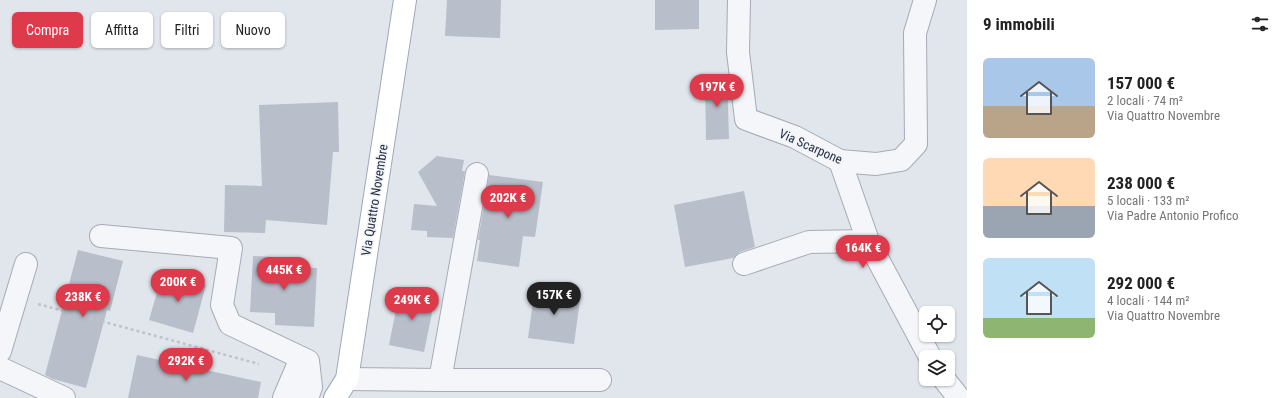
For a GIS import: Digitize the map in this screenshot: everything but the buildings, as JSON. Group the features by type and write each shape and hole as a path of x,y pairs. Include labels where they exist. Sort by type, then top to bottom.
{"main road":[{"name":"Via Quattro Novembre","path":"335,398 347,379 406,0"}],"street":[{"name":"Via Scarpone","path":"739,0 738,52 746,119 795,137 840,161 876,164 901,160 916,144 915,33 925,0"},
{"path":"840,161 868,242 926,350"},
{"path":"440,380 477,174"},
{"path":"101,236 231,248 222,305 230,324 308,361 311,387 307,398"},
{"path":"744,264 809,242 868,242"},
{"path":"0,351 26,264"},
{"path":"284,398 301,358"},
{"path":"0,368 64,398"},
{"path":"347,379 600,380"},
{"path":"950,386 959,398"}],"path":[{"path":"16,298 260,365"}]}
